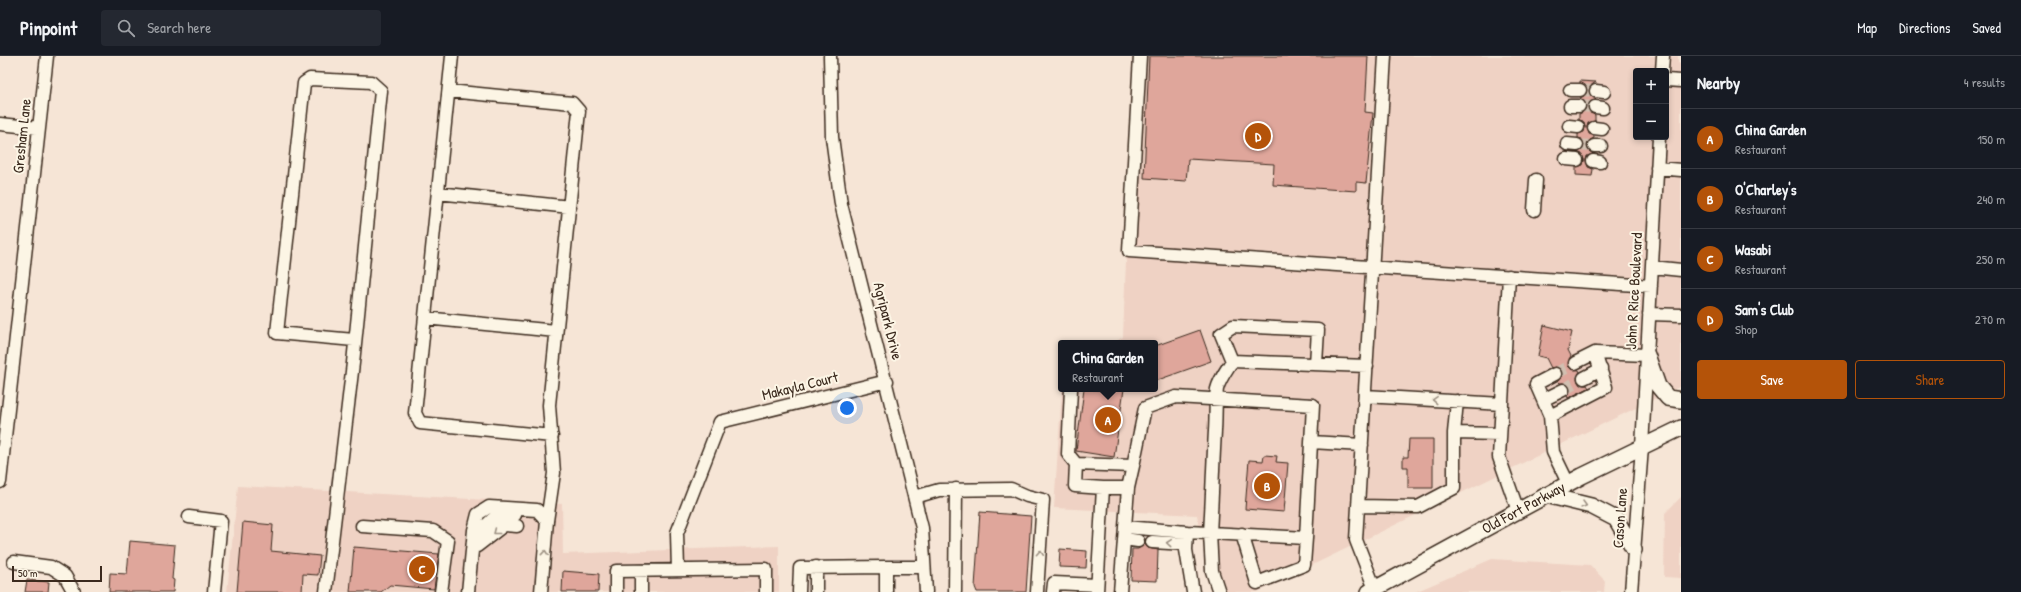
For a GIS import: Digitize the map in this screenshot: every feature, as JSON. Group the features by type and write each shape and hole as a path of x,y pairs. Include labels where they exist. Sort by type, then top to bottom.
{"main road":[{"path":"1647,355 1658,386 1668,398 1681,400"},
{"name":"Old Fort Parkway","path":"1372,590 1546,495 1681,428"},
{"path":"1546,495 1591,506 1616,519 1634,550"}],"street":[{"name":"Gresham Lane","path":"0,482 47,56"},
{"path":"452,56 415,413 420,423 552,436"},
{"name":"Agripark Drive","path":"830,56 832,136 842,204 887,381 922,528 926,592"},
{"path":"1140,56 1129,251 1651,286"},
{"path":"1372,590 1356,540 1385,56"},
{"path":"1662,68 1663,56"},
{"path":"326,592 354,340 381,91 371,82 310,79 304,83 277,333 354,340"},
{"path":"1669,80 1681,81"},
{"path":"449,91 572,103 579,111 549,405 554,473 547,521 540,592"},
{"path":"0,124 39,128"},
{"name":"John R Rice Boulevard","path":"1642,447 1659,140"},
{"path":"1657,168 1681,170"},
{"path":"1534,210 1536,180"},
{"path":"438,193 570,207"},
{"path":"1652,267 1681,270"},
{"path":"1509,276 1499,456 1518,511"},
{"path":"1649,314 1681,315"},
{"path":"425,318 556,331"},
{"path":"1232,361 1221,334 1234,326 1318,330 1316,364"},
{"path":"1550,416 1606,387 1595,353"},
{"path":"1575,363 1595,353 1647,355"},
{"path":"1232,361 1367,366"},
{"path":"1219,592 1212,571 1210,533 1217,400 1218,387 1232,361"},
{"path":"1584,378 1601,369"},
{"path":"1555,374 1536,384 1550,416 1553,452 1568,484"},
{"name":"Makayla Court","path":"678,570 677,533 720,422 887,381"},
{"path":"1543,400 1563,390"},
{"path":"1071,392 1068,454 1076,464 1075,486 1128,488"},
{"path":"1365,396 1502,404"},
{"path":"1120,592 1128,488 1145,408 1176,397 1313,405 1304,565 1257,583 1242,534"},
{"path":"1358,506 1418,507 1454,488 1454,433 1457,401"},
{"path":"1454,433 1500,434"},
{"path":"1311,442 1362,445"},
{"name":"Cason Lane","path":"1631,592 1642,447"},
{"path":"1076,464 1133,466"},
{"path":"1054,592 1054,583 1097,588 1102,488"},
{"path":"955,592 956,489"},
{"path":"914,498 939,490 1012,489 1027,496 1043,500 1037,592"},
{"path":"468,592 474,530 478,514 489,507 537,510 547,521"},
{"path":"474,592 478,534 482,529 502,514 518,521"},
{"path":"189,518 221,521 214,592"},
{"path":"362,526 433,531 448,541 441,592"},
{"path":"1125,527 1187,532 1306,538"},
{"path":"1187,532 1186,544 1193,592"},
{"path":"1124,539 1138,541"},
{"path":"1152,542 1186,544"},
{"path":"14,562 51,567 65,576 74,592"},
{"path":"816,567 816,592"},
{"path":"886,567 886,592"},
{"path":"799,592 800,568 924,567"},
{"path":"616,592 616,571 766,569 766,592"},
{"path":"641,571 641,592"}],"shaded area":[{"path":"1134,56 1678,56 1678,63 1681,64 1681,386 1257,592 1213,592 1197,515 1054,508 1062,392 1158,392 1158,340 1118,340 1123,337"},
{"path":"238,486 562,504 563,554 779,546 779,592 227,592"},
{"path":"1681,497 1681,578 1664,577 1665,513"},
{"path":"1492,559 1590,565 1605,581 1604,592 1415,592"}],"building":[{"path":"1149,56 1368,56 1365,112 1373,113 1366,183 1356,182 1356,191 1273,185 1274,164 1188,159 1186,181 1144,178"},
{"path":"1580,81 1596,82 1590,86 1589,94 1596,100 1589,102 1588,106 1590,113 1595,115 1595,121 1588,123 1587,127 1589,134 1594,136 1587,146 1588,150 1593,154 1587,156 1586,160 1588,167 1593,169 1592,176 1576,175 1576,167 1583,165 1584,160 1582,154 1577,152 1583,150 1584,145 1582,139 1578,138 1578,134 1584,132 1585,127 1583,121 1579,120 1579,114 1583,112 1586,106 1585,102 1580,98 1584,96 1587,90 1586,86 1580,83"},
{"path":"1544,325 1572,332 1568,350 1571,356 1568,366 1571,369 1579,370 1580,372 1577,377 1578,382 1580,385 1587,385 1589,388 1568,398 1567,396 1570,391 1569,386 1558,381 1562,375 1561,370 1556,367 1551,368 1546,358 1538,356"},
{"path":"1200,330 1211,361 1158,380 1158,345"},
{"path":"1084,392 1124,392 1114,457 1076,451"},
{"path":"1409,439 1433,439 1433,488 1408,488 1408,467 1403,467 1403,457 1408,457"},
{"path":"1264,455 1277,456 1276,462 1288,463 1284,512 1245,509 1249,460 1263,461"},
{"path":"980,512 1031,516 1026,592 977,592 975,587"},
{"path":"243,522 273,525 271,551 320,556 318,575 303,574 302,592 237,592"},
{"path":"130,541 175,545 172,579 174,580 173,592 109,592 110,573 127,574"},
{"path":"1145,544 1148,548 1158,550 1157,581 1131,580 1132,549 1138,549"},
{"path":"354,547 439,554 434,589 390,585 381,592 350,592"},
{"path":"1060,549 1087,551 1086,568 1059,567"},
{"path":"563,571 599,574 598,592 562,592"},
{"path":"27,580 49,582 48,592 25,592"}],"tunnel":[{"path":"1580,90 1596,91"},
{"path":"1579,106 1595,107"},
{"path":"1577,145 1594,146"},
{"path":"1555,374 1575,363"},
{"path":"1563,390 1584,378"}],"place":[{"name":"Sam's Club","path":"1258,136"},
{"name":"China Garden","path":"1108,420"},
{"name":"O'Charley's","path":"1267,486"},
{"name":"Wasabi","path":"422,569"}]}
